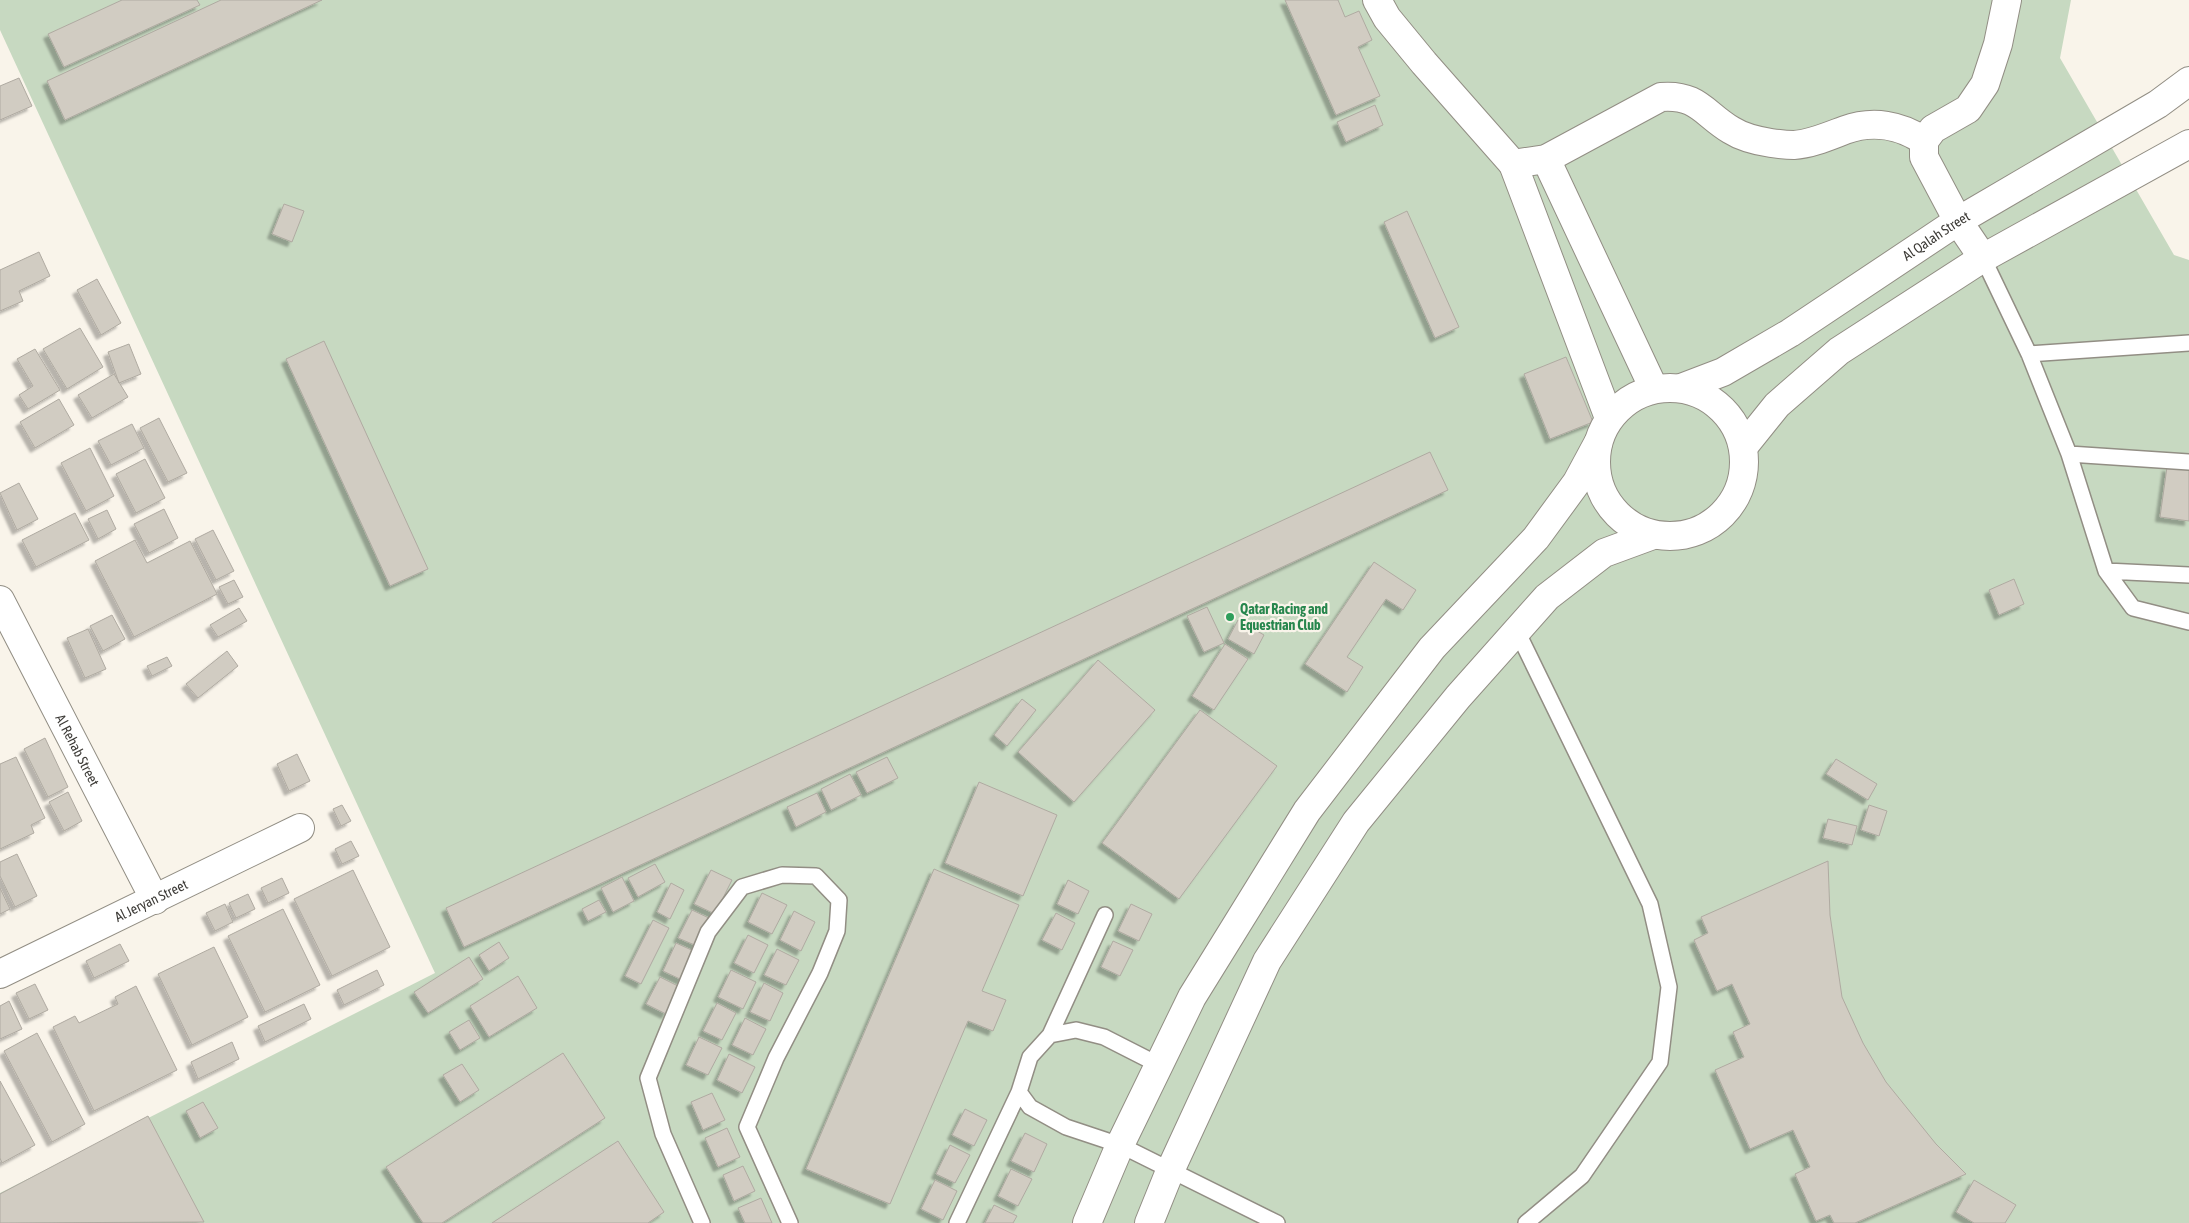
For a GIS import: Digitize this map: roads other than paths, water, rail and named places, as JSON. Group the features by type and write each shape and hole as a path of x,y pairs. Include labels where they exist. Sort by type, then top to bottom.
{"street":[{"path":"1377,0 1386,18 1513,164 1609,418"},
{"path":"1983,258 1958,221 1924,157 1924,142 1933,129 1968,109 1985,84 1998,44 2007,0"},
{"name":"Al Qalah Street","path":"1681,388 1723,372 1790,333 1958,221 2158,104 2189,81"},
{"path":"1513,164 1546,159 1661,97 1673,96 1684,98 1702,106 1731,130 1768,142 1794,145 1817,140 1855,127 1888,125 1910,131 1924,142"},
{"path":"1744,446 1778,405 1839,351 1983,258 2189,144"},
{"path":"1546,159 1654,390"},
{"path":"1087,1223 1120,1145 1192,997 1307,811 1432,648 1536,538 1577,482 1609,418 1624,404 1654,390 1681,388 1710,398 1731,419 1744,446 1744,476 1732,504 1711,525 1683,536 1653,535 1604,553 1547,597 1458,697 1356,822 1267,961 1170,1171 1149,1223"},
{"path":"1598,443 1596,472 1606,501 1626,522 1653,535"},
{"name":"Al Rehab Street","path":"0,600 154,900"},
{"name":"Al Jeryan Street","path":"0,974 300,828"}],"lane":[{"path":"1983,258 2029,354 2069,454 2106,571 2133,608 2189,622"},
{"path":"2029,354 2189,344"},
{"path":"2069,454 2189,462"},
{"path":"2106,571 2189,576"},
{"path":"1517,631 1650,904 1669,986 1660,1062 1582,1176 1526,1223"},
{"path":"702,1223 663,1134 648,1078 708,932 742,887 782,875 816,876 838,900 837,931 820,973 776,1058 747,1127 790,1223"},
{"path":"957,1223 1019,1092 1030,1057 1050,1035 1105,915"},
{"path":"1050,1035 1076,1030 1126,1047 1159,1065"},
{"path":"1019,1092 1030,1107 1047,1118 1066,1127 1120,1145 1277,1223"}],"place":[{"name":"Qatar Racing and Equestrian Club","path":"1230,617"}]}
